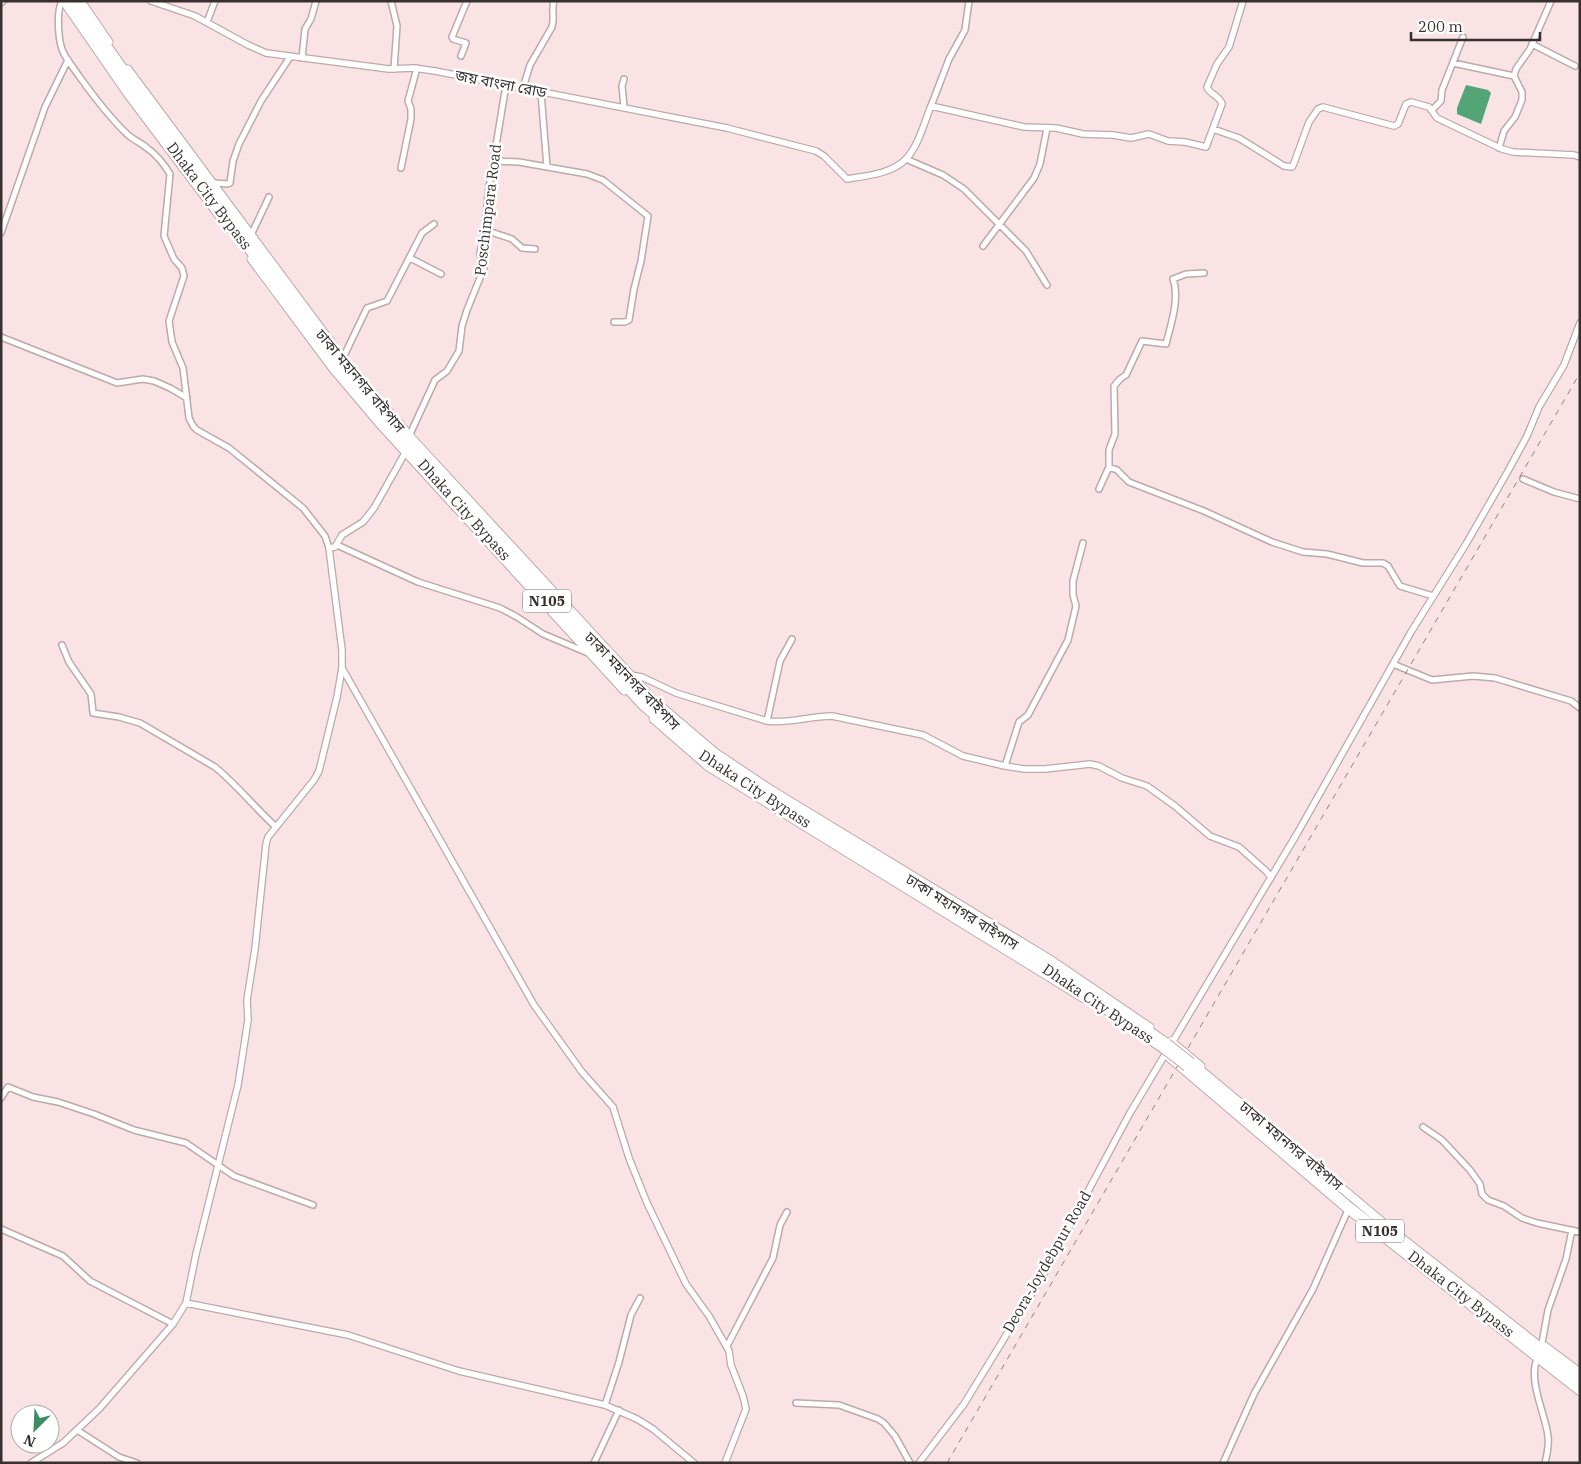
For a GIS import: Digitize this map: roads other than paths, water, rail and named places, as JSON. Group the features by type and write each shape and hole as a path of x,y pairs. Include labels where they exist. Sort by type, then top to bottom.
{"highway":[{"name":"Dhaka City Bypass","path":"68,1 175,152 336,365 402,443 643,706 710,763 1049,971 1167,1047"},
{"name":"ঢাকা মহানগর বাইপাস","path":"75,1 340,361 391,421 649,702 676,727 713,757 1120,1010 1189,1064 1400,1237 1580,1378"},
{"name":"Dhaka City Bypass","path":"1189,1064 1350,1207 1580,1386"}],"main road":[{"path":"62,1 171,153 338,375 405,452 641,708 708,767 1112,1017 1167,1047 1348,1210 1580,1392"},
{"path":"81,1 136,79 343,358 411,437 654,700 715,752 769,788 1050,959 1167,1047 1403,1235 1580,1372"}],"street":[{"path":"31,1463 64,1444 99,1409 173,1324 186,1303 196,1254 238,1084 248,1020 247,1000 255,949 266,844 268,837 314,780 319,771 342,668 342,650 329,548 325,536 303,508 234,452 193,426 189,418 183,368 172,342 169,327 171,312 184,276 182,268 174,259 164,236 170,174 148,148 129,135 108,112 64,54 61,45 58,11 62,1"},
{"name":"জয় বাংলা রোড","path":"151,1 185,12 258,50 276,55 394,69 417,68 744,132 816,151 824,156 847,179 889,169 906,159"},
{"path":"207,22 215,1"},
{"path":"302,58 305,29 311,18 316,1"},
{"path":"391,1 397,26 394,69"},
{"path":"461,56 466,43 452,39 452,37 467,1"},
{"path":"523,88 530,65 552,27 554,20 552,6 554,1"},
{"path":"969,1 965,30 949,59 924,126 906,159 943,175 964,189 1026,251 1047,285"},
{"path":"931,106 1024,127 1065,130 1083,134 1113,134 1131,138 1149,134 1168,142 1184,142 1205,147 1207,146 1222,102 1208,90 1208,87 1217,64 1229,47 1243,1"},
{"path":"1499,148 1504,130 1515,117 1522,100 1522,92 1514,76 1516,69 1532,44 1551,1"},
{"path":"1432,110 1441,101 1442,90 1463,37"},
{"path":"1532,44 1575,66"},
{"path":"214,183 230,183 233,161 239,144 261,101 290,57"},
{"path":"1,233 45,106 68,60"},
{"path":"1453,63 1514,76"},
{"path":"401,168 411,119 411,109 408,101 417,68"},
{"path":"624,79 622,86 624,107"},
{"name":"Poschimpara Road","path":"411,437 411,432 434,380 447,371 459,351 462,326 484,268 480,254 506,85"},
{"path":"540,93 547,167"},
{"path":"1213,129 1239,138 1284,166 1292,167 1309,122 1320,108 1390,126 1398,124 1403,109 1408,103 1415,103 1432,110 1436,118 1507,151 1574,155 1580,157"},
{"path":"983,246 1034,178 1040,164 1047,128"},
{"path":"494,162 515,161 587,174 603,180 648,216 642,261 628,320 625,322 614,322"},
{"path":"252,233 269,197"},
{"path":"343,358 367,308 386,303 422,233 434,224"},
{"path":"485,230 512,239 522,248 535,249"},
{"path":"410,258 441,274"},
{"path":"1099,489 1109,467 1109,450 1115,434 1114,386 1120,378 1126,375 1142,341 1166,344 1174,307 1176,287 1173,278 1186,274 1204,273"},
{"name":"Deora-Joydebpur Road","path":"919,1463 964,1404 1043,1275 1167,1047 1298,832 1393,664 1466,544 1522,445 1539,407 1564,365 1580,323"},
{"path":"1,337 117,384 143,379 170,388 187,398"},
{"path":"338,545 342,535 363,522 374,508 405,452"},
{"path":"1109,467 1117,470 1129,482 1204,511 1272,542 1303,552 1327,554 1363,563 1383,563 1388,566 1400,586 1433,596"},
{"path":"1523,479 1554,492 1580,499"},
{"path":"1005,766 1019,722 1028,715 1068,640 1076,606 1073,595 1073,581 1082,543"},
{"path":"329,548 338,545 418,582 500,608 543,634 589,653"},
{"path":"767,721 780,661 792,639"},
{"path":"62,645 69,662 91,694 93,713 140,723 215,767 276,827"},
{"path":"1393,664 1432,680 1473,676 1503,679 1571,701 1580,708"},
{"path":"342,668 534,1005 588,1079 613,1107 629,1158 647,1203 686,1284 709,1316 727,1346 731,1365 744,1396 746,1409 725,1463"},
{"path":"631,675 676,693 767,721 780,722 832,716 923,735 963,756 1005,766 1024,769 1045,769 1090,764 1098,766 1122,778 1144,784 1175,806 1210,836 1239,847 1271,877"},
{"path":"1,1098 8,1087 32,1097 58,1102 134,1130 186,1143 244,1181 313,1205"},
{"path":"1423,1127 1442,1140 1470,1170 1480,1184 1482,1194 1488,1200 1504,1206 1522,1218 1580,1232"},
{"path":"1223,1463 1254,1394 1313,1289 1348,1210"},
{"path":"727,1346 773,1258 780,1226 787,1212"},
{"path":"1,1229 63,1256 90,1281 173,1324"},
{"path":"1542,1344 1548,1310 1566,1260 1572,1230"},
{"path":"605,1405 619,1362 631,1315 640,1298"},
{"path":"186,1303 348,1335 458,1371 605,1405 619,1410 653,1428 694,1463"},
{"path":"1537,1360 1534,1365 1534,1378 1549,1438 1544,1463"},
{"path":"796,1403 839,1405 878,1419 895,1436 910,1463"},
{"path":"594,1463 619,1410"},
{"path":"77,1430 119,1457 138,1463"}],"railway":[{"path":"947,1463 1580,373"}]}
